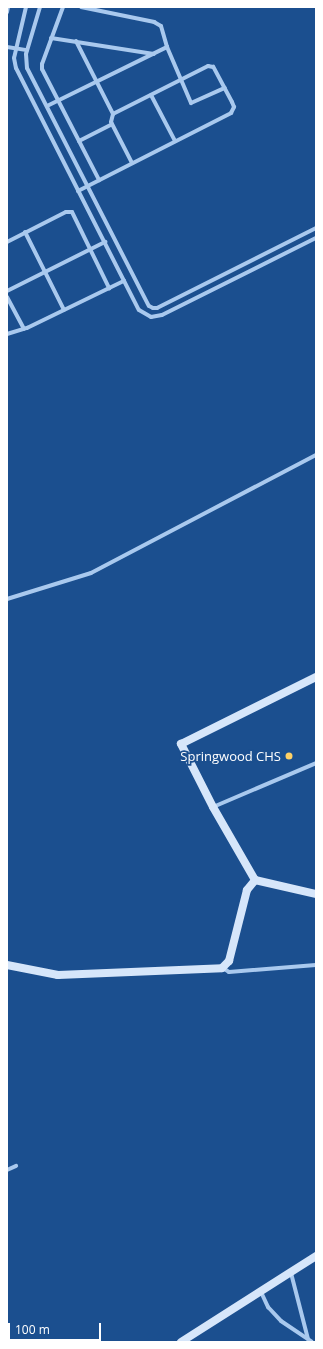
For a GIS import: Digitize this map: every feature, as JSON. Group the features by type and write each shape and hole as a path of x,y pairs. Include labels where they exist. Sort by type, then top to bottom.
{"street":[{"path":"7,12 8,7"},
{"path":"26,7 14,58 16,68 139,310 151,317 162,316 316,238"},
{"path":"40,7 27,50 25,60 27,68 145,300 153,308"},
{"path":"63,7 51,38 42,68 99,180"},
{"path":"81,7 154,22 161,26 167,48 191,103 225,88"},
{"path":"51,38 154,54"},
{"path":"76,41 113,114 111,119 112,124 132,163"},
{"path":"7,47 27,50"},
{"path":"47,106 167,48"},
{"path":"78,191 231,113 234,107 225,88 211,66 113,114"},
{"path":"151,95 175,141"},
{"path":"79,141 112,124"},
{"path":"7,242 66,212 72,212 109,288"},
{"path":"153,308 164,305 316,228"},
{"path":"25,232 64,310"},
{"path":"7,291 105,242"},
{"path":"7,329 8,334 24,329 124,281"},
{"path":"7,296 24,329"},
{"path":"151,317 153,308"},
{"path":"7,599 91,573 316,455"},
{"path":"315,678 181,744 213,807 255,880 316,894"},
{"path":"213,807 316,762"},
{"path":"222,968 229,961 247,890 255,880"},
{"path":"7,965 58,975 222,968 229,972 316,965"},
{"path":"7,1170 16,1166"},
{"path":"180,1342 316,1256"},
{"path":"291,1273 310,1341"},
{"path":"261,1292 268,1307 281,1321 310,1341"}],"place":[{"name":"Springwood CHS","path":"289,756"}]}
